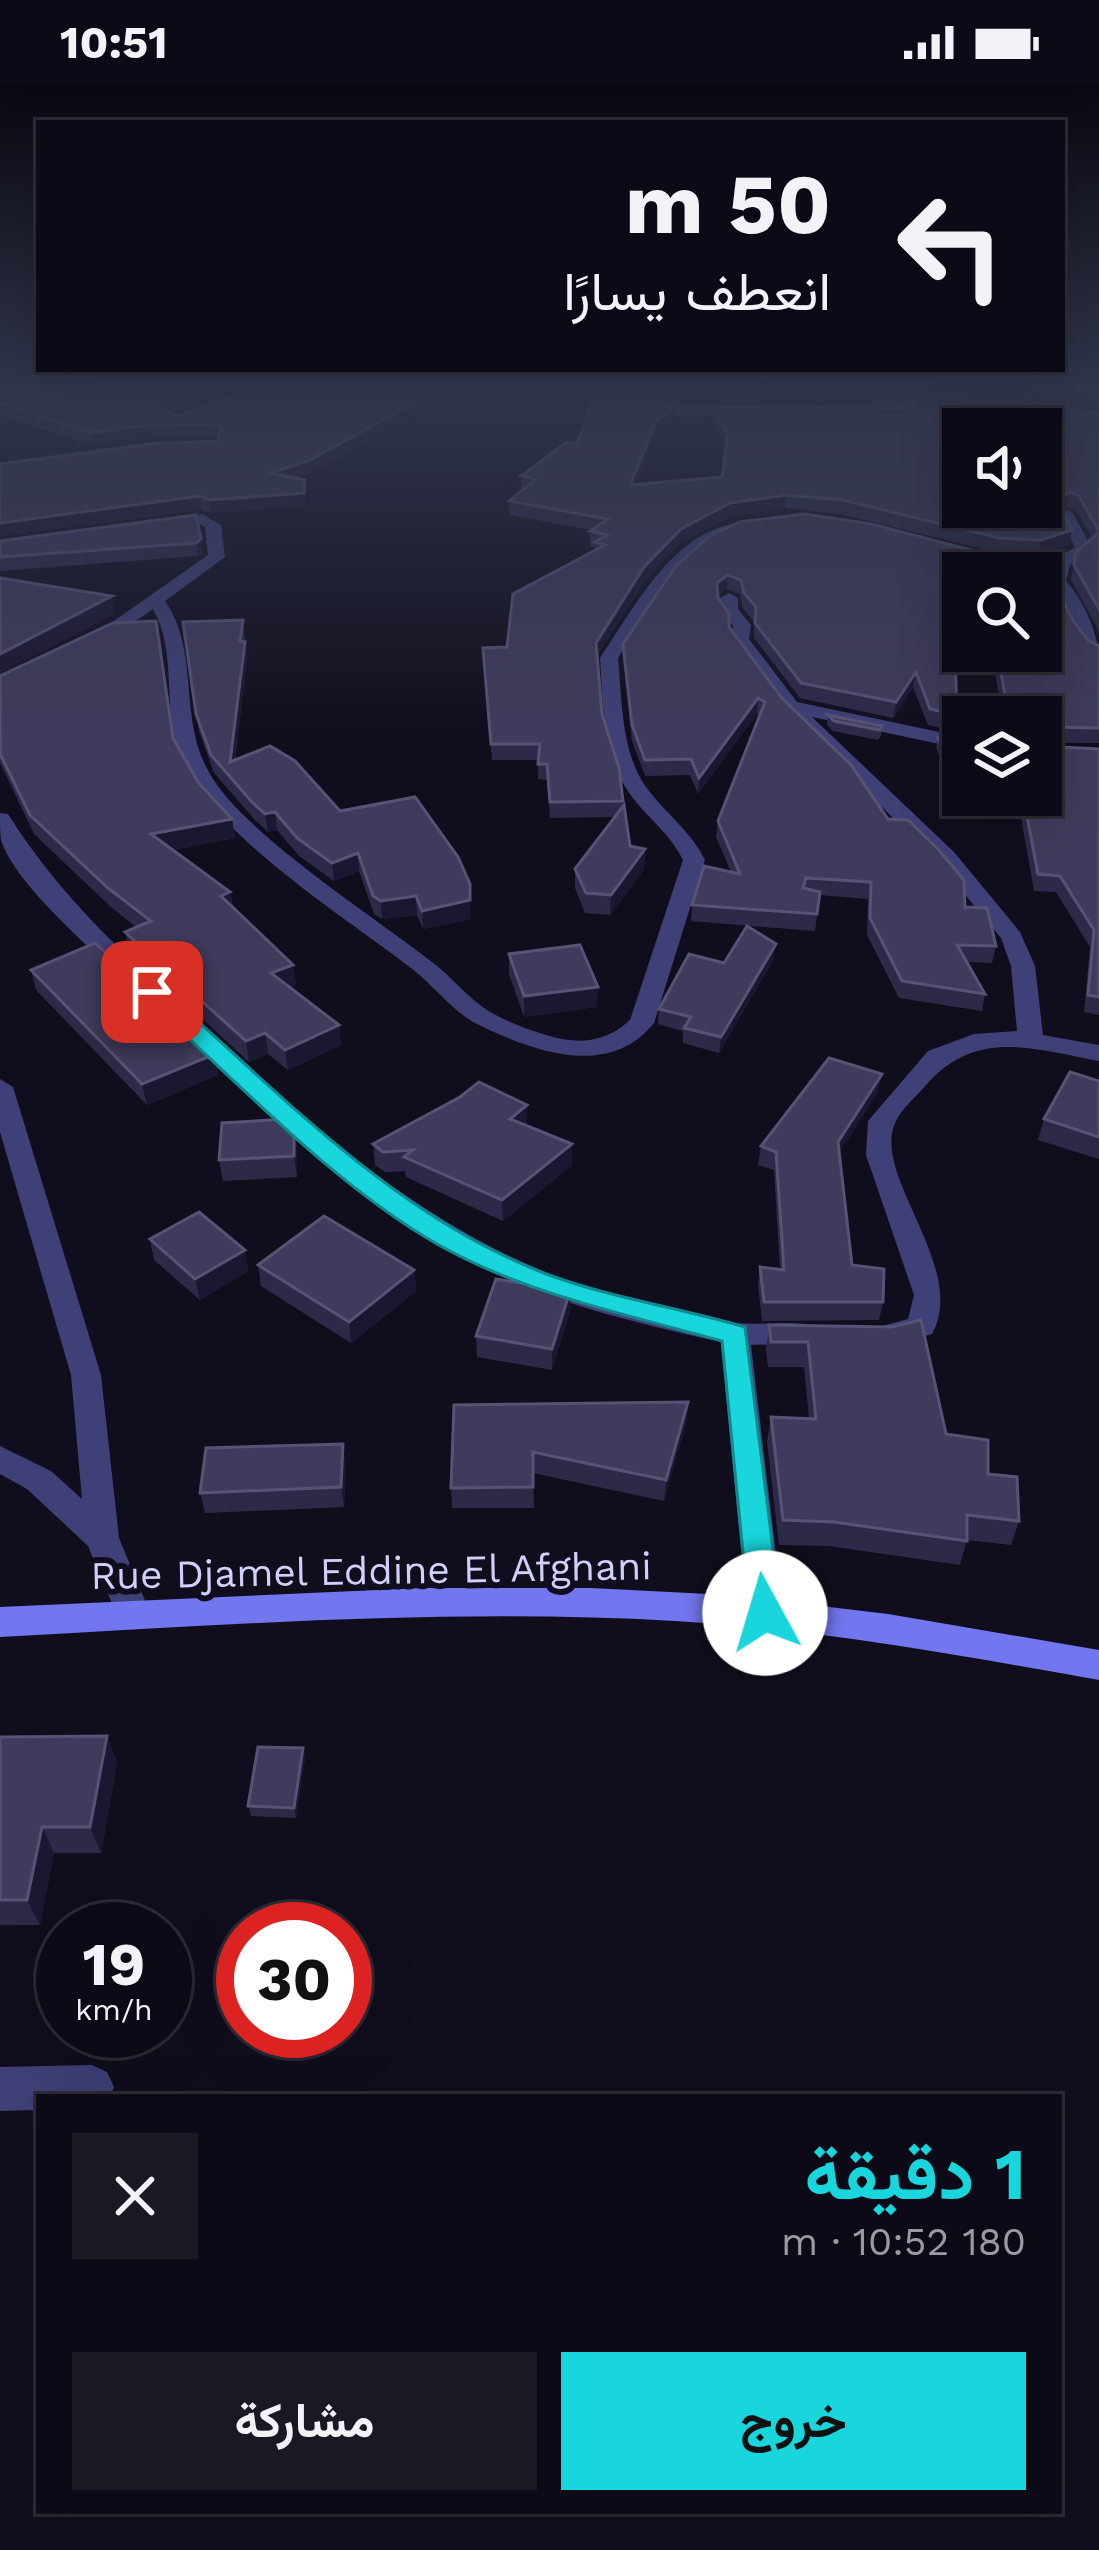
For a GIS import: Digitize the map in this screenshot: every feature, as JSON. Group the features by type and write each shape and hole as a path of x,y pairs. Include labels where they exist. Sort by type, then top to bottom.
{"main road":[{"name":"Rue Djamel Eddine El Afghani","path":"0,1622 585,1602 765,1613 933,1635 1099,1665"}],"street":[{"path":"1062,565 1084,548 1066,515"},
{"path":"70,656 217,557 213,525 202,519 143,528"},
{"path":"154,597 175,631 180,667 178,716 190,755 213,795 476,1014 552,1046 590,1050 630,1039 642,1023 694,860 685,839 664,812 639,794 630,775 615,726 609,658 638,621 647,595 703,539 766,524"},
{"path":"1062,586 1071,594 1082,639 1099,653"},
{"path":"729,598 729,610 742,625 740,639 790,706 946,857 1012,937 1023,966 1030,1041"},
{"path":"790,706 942,739"},
{"path":"0,819 54,900 250,1084 364,1181 446,1237 542,1282 735,1334 886,1336 922,1326 929,1295 880,1155 881,1121 937,1057 974,1042 1030,1041 1099,1054"},
{"path":"0,1087 86,1375 102,1538 134,1615"},
{"path":"735,1334 765,1613"},
{"path":"0,1459 39,1480 102,1538"},
{"path":"0,2090 92,2087"}],"building":[{"path":"0,502 155,502 0,523"},
{"path":"515,502 736,502 681,529 644,567 596,643 602,714 619,768 623,801 550,802 547,764 538,764 540,744 491,744 483,648 507,647 513,594 605,545 595,542 607,535 590,531 608,519"},
{"path":"851,502 942,502 942,524"},
{"path":"1082,502 1099,502 1099,531"},
{"path":"1062,510 1072,530 1041,540 999,538 958,528 1062,528"},
{"path":"804,514 871,524 979,552 942,552 942,672 956,672 956,696 942,696 942,712 930,709 916,672 896,702 801,683 755,623 756,607 744,593 741,580 728,575 717,583 718,598 729,613 729,627 781,697 851,765 888,819 908,820 938,849 964,880 965,907 987,908 996,946 957,945 985,994 902,981 870,918 871,882 806,878 803,888 820,892 817,914 692,905 704,866 740,874 718,821 765,702 758,698 699,778 691,759 645,760 632,725 623,644 676,566 711,535 740,522"},
{"path":"196,515 201,539 196,543 0,557 0,541"},
{"path":"1099,532 1099,609 1074,565 1076,552"},
{"path":"0,578 112,596 0,654"},
{"path":"1062,599 1074,622 1099,646 1099,728 1062,727 1062,696 1005,696 1001,672 1062,672"},
{"path":"243,620 240,641 245,642 230,762 270,746 295,761 340,811 415,797 458,857 470,884 470,900 422,911 416,896 381,901 373,896 358,853 332,863 297,838 275,812 265,814 211,755 196,714 183,622"},
{"path":"156,621 173,738 198,782 232,819 151,834 230,892 221,896 293,965 271,973 339,1025 285,1050 265,1033 246,1041 125,932 151,921 30,815 0,754 0,676 113,623"},
{"path":"828,715 882,726 880,730 834,721"},
{"path":"1062,747 1099,749 1099,997 1088,995 1094,930 1060,876 1038,874 1027,816 1062,816"},
{"path":"624,805 630,846 645,849 611,895 586,893 575,869"},
{"path":"747,926 776,944 721,1037 684,1028 691,1017 659,1009 689,954 724,963"},
{"path":"95,943 215,1054 142,1084 31,970"},
{"path":"580,945 598,987 524,996 509,954"},
{"path":"829,1058 882,1074 838,1142 852,1265 884,1269 883,1302 764,1302 760,1267 784,1270 776,1152 761,1146"},
{"path":"1070,1072 1099,1081 1099,1137 1044,1119"},
{"path":"479,1082 527,1105 510,1119 572,1144 502,1200 404,1157 413,1150 383,1152 373,1144 460,1097"},
{"path":"287,1119 294,1125 294,1156 219,1160 222,1123"},
{"path":"199,1212 245,1250 195,1279 150,1239"},
{"path":"324,1216 414,1270 349,1322 258,1265"},
{"path":"496,1279 570,1291 552,1349 476,1336"},
{"path":"921,1320 946,1434 988,1440 988,1474 1017,1477 1019,1521 967,1515 967,1541 834,1522 783,1520 771,1417 816,1419 808,1342 771,1342 769,1325 891,1327"},
{"path":"688,1402 666,1480 533,1452 533,1487 451,1488 454,1405"},
{"path":"343,1444 341,1487 200,1493 206,1448"},
{"path":"107,1736 90,1827 42,1827 27,1900 0,1900 0,1737"},
{"path":"258,1747 303,1748 294,1808 248,1806"}],"route":[{"path":"152,992 364,1181 446,1237 542,1282 735,1334 765,1613"}]}
